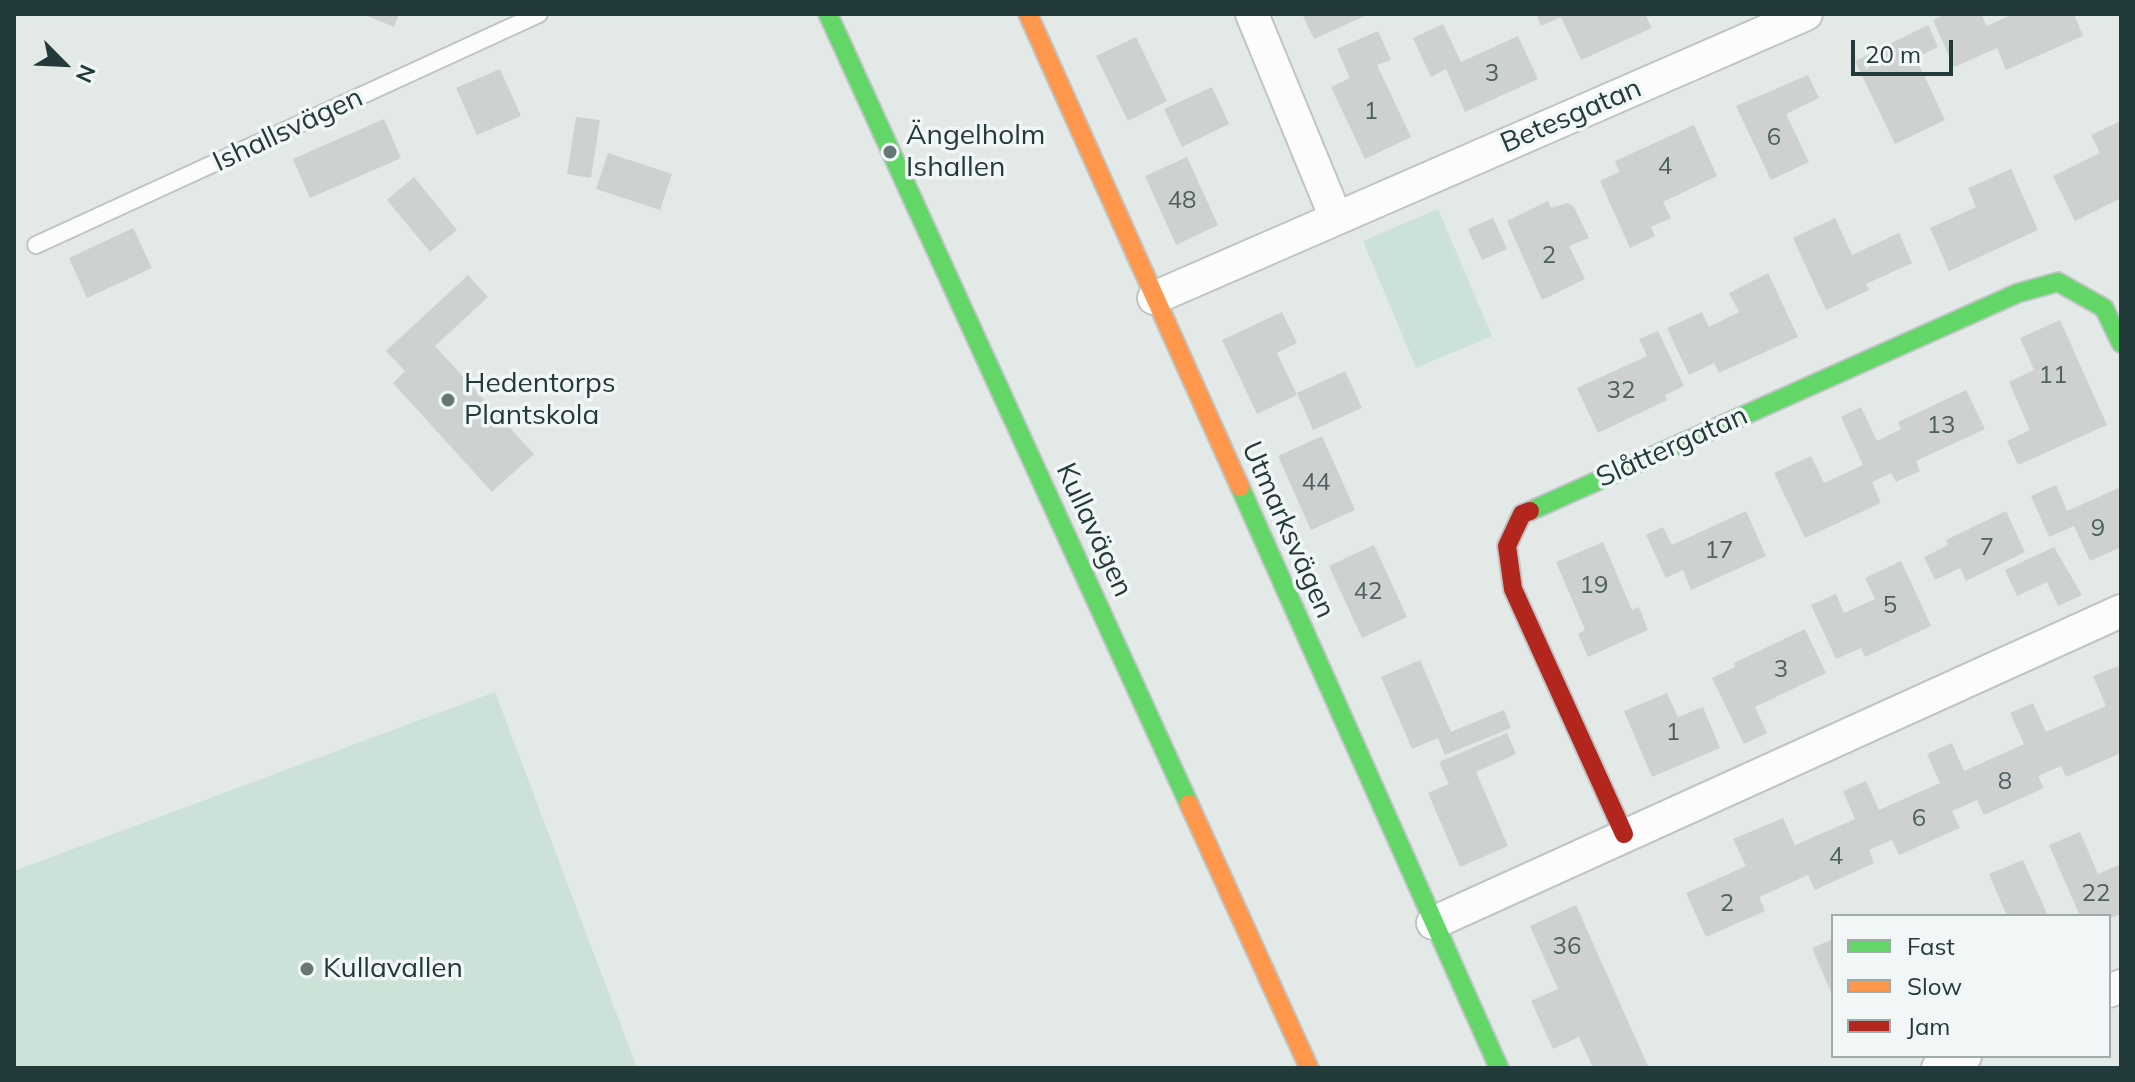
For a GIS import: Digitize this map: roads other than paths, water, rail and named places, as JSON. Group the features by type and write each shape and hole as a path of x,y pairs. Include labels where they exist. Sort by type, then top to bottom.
{"street":[{"name":"Kullavägen","path":"828,14 1309,1068"},
{"name":"Utmarksvägen","path":"1028,14 1499,1068"},
{"path":"1252,14 1336,218"},
{"name":"Betesgatan","path":"1154,298 1806,14"},
{"name":"Slåttergatan","path":"1624,834 1513,589 1507,546 1522,514 2018,293 2058,282 2104,308 2121,343"},
{"path":"1433,923 2121,611"},
{"path":"1938,1068 1960,1058"}],"lane":[{"name":"Ishallsvägen","path":"36,245 539,14"}],"place":[{"name":"Ängelholm Ishallen","path":"890,152"},
{"name":"Hedentorps Plantskola","path":"448,400"},
{"name":"Kullavallen","path":"307,969"}]}
